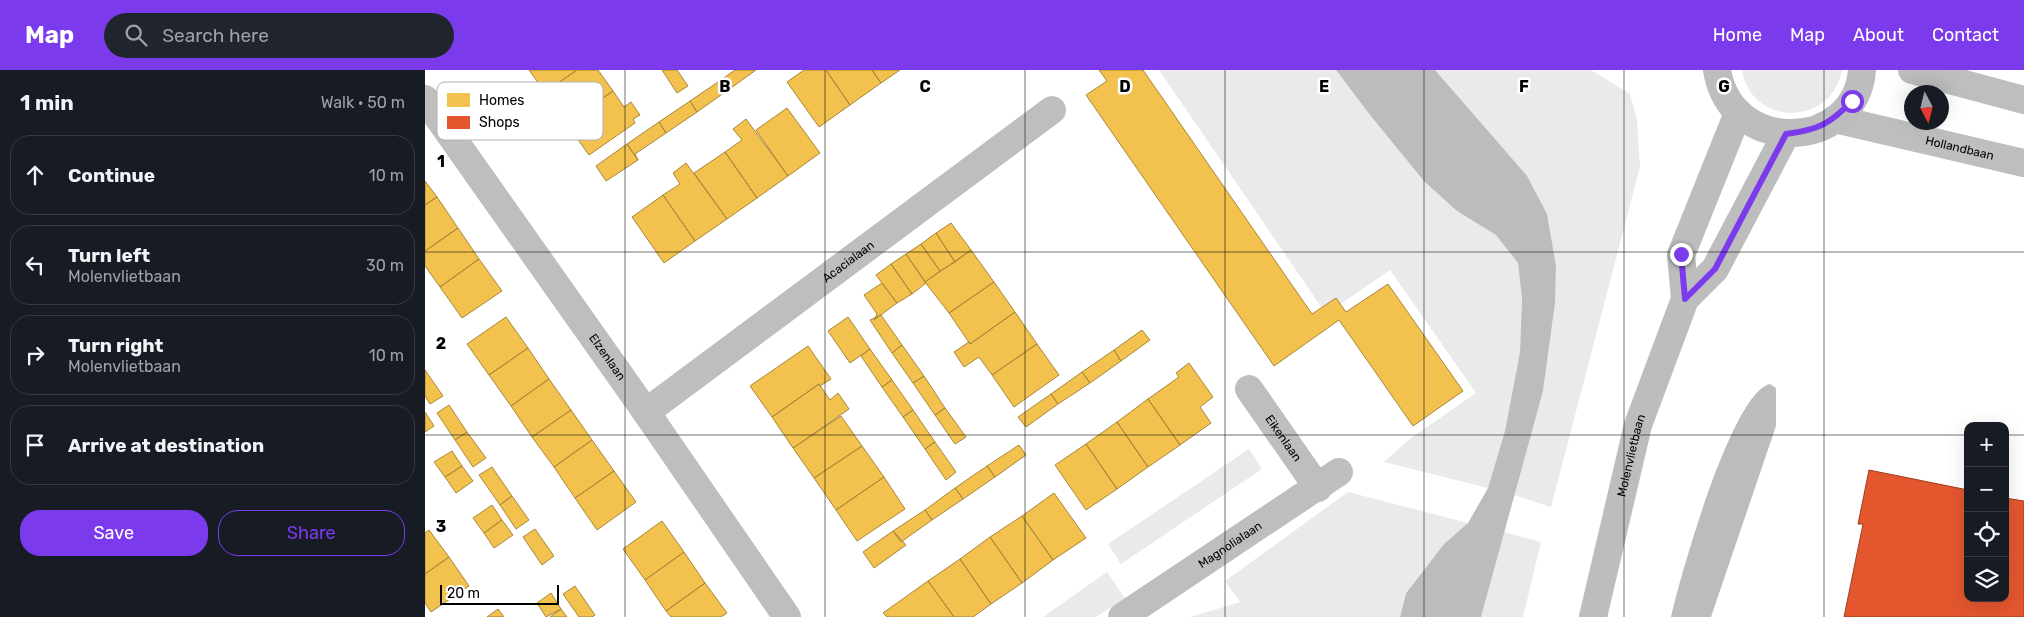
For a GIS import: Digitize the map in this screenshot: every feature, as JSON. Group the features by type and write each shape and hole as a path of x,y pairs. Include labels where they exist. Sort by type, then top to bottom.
{"main road":[{"path":"1715,70 1724,94 1738,113 1761,129 1786,134 1812,131 1835,119 1852,101 1862,78 1863,70"},
{"name":"Molenvlietbaan","path":"1685,299 1681,254 1738,113"},
{"name":"Molenvlietbaan","path":"1593,617 1638,425 1685,299 1715,269 1786,134"}],"street":[{"path":"1912,70 2024,100"},
{"name":"Elzenlaan","path":"425,99 437,116"},
{"name":"Acacialaan","path":"646,412 1052,110"},
{"name":"Hollandbaan","path":"1835,119 2024,163"},
{"name":"Elzenlaan","path":"454,140 646,412 787,617"},
{"name":"Eikenlaan","path":"1249,389 1329,480"},
{"name":"Magnolialaan","path":"1122,617 1329,480"}],"shaded area":[{"path":"1159,70 1336,70 1370,115 1457,211 1496,234 1518,263 1522,299 1520,352 1505,431 1488,488 1384,462 1411,438 1476,393 1390,270 1326,314"},
{"path":"1336,70 1435,70 1527,176 1547,214 1556,266 1555,303 1543,391 1481,617 1400,617 1406,593 1444,544 1468,523 1488,488 1505,431 1520,352 1522,299 1518,263 1496,235 1457,211 1424,181"},
{"path":"1435,70 1591,70 1630,94 1637,120 1640,167 1551,507 1514,495 1543,391 1555,303 1556,266 1450,87"},
{"path":"1742,70 1842,70 1835,89 1823,102 1808,110 1792,113 1775,110 1760,102 1748,89"},
{"path":"1770,384 1776,388 1776,426 1711,617 1671,617 1696,528 1724,451 1740,418 1755,395"},
{"path":"1249,449 1262,469 1121,564 1108,544"},
{"path":"1348,492 1468,523 1444,544 1406,592 1400,617 1190,617 1240,602 1225,581"},
{"path":"1504,532 1541,542 1523,617 1481,617"},
{"path":"1107,572 1125,598 1096,617 1043,617"}],"building: Homes":[{"path":"529,70 577,70 560,82 538,82"},
{"path":"577,70 598,70 613,91 603,98 603,82 560,82"},
{"path":"662,70 677,70 688,86 677,93"},
{"path":"735,70 756,70 728,90 721,80"},
{"path":"804,70 826,70 850,105 819,127 787,82"},
{"path":"826,70 872,70 881,83 850,105"},
{"path":"872,70 900,70 881,83"},
{"path":"1099,70 1143,70 1312,314 1336,298 1346,312 1388,284 1463,391 1413,426 1339,320 1274,366 1086,95 1107,81"},
{"path":"721,80 728,90 697,112 690,101"},
{"path":"613,91 624,107 631,102 640,115 633,119 635,123 589,155 578,140 603,140 603,98"},
{"path":"690,101 697,112 666,133 659,122"},
{"path":"787,108 820,153 788,176 756,130"},
{"path":"746,119 788,176 757,198 725,152 742,140 733,129"},
{"path":"659,122 666,133 635,154 638,160 627,144"},
{"path":"627,144 638,160 606,181 596,166"},
{"path":"725,152 757,198 727,219 694,173"},
{"path":"686,163 727,219 695,241 663,195 680,184 673,173"},
{"path":"425,181 437,197 425,205"},
{"path":"663,195 695,241 664,263 632,217"},
{"path":"437,197 458,228 425,251 425,205"},
{"path":"951,223 971,250 955,262 936,233"},
{"path":"458,228 479,259 440,287 425,266 425,251"},
{"path":"936,233 955,262 940,271 921,244"},
{"path":"921,244 940,271 925,282 906,254"},
{"path":"971,250 994,282 949,313 925,282"},
{"path":"906,254 926,283 912,294 891,264"},
{"path":"479,259 502,291 462,318 440,287"},
{"path":"891,264 912,294 897,303 876,275"},
{"path":"994,282 1015,312 970,344 949,313"},
{"path":"882,283 897,303 874,320 877,314 864,295"},
{"path":"1015,312 1037,344 992,375 979,357 964,367 954,352 969,342 970,344"},
{"path":"881,315 902,345 892,353 870,320"},
{"path":"506,317 528,348 489,375 467,344"},
{"path":"848,317 870,349 850,363 828,331"},
{"path":"1142,330 1150,340 1121,361 1114,350"},
{"path":"1037,344 1059,375 1014,407 992,375"},
{"path":"902,345 924,376 913,383 892,353"},
{"path":"808,346 831,379 820,386 819,384 772,417 750,386"},
{"path":"528,348 549,379 511,406 489,375"},
{"path":"870,349 892,380 882,387 861,356"},
{"path":"1114,350 1121,361 1090,383 1082,372"},
{"path":"1189,363 1213,397 1200,407 1211,423 1180,445 1148,399 1179,377 1176,373"},
{"path":"425,370 443,396 430,404 425,396"},
{"path":"1082,372 1090,383 1058,404 1051,394"},
{"path":"924,376 945,408 935,415 913,383"},
{"path":"549,379 571,410 532,437 511,406"},
{"path":"892,380 913,410 903,417 882,387"},
{"path":"819,384 830,400 838,393 849,409 793,448 772,417"},
{"path":"1051,394 1058,404 1026,427 1018,417"},
{"path":"1148,399 1180,445 1148,467 1117,422"},
{"path":"449,405 467,432 455,440 437,413"},
{"path":"945,408 966,437 955,444 935,415"},
{"path":"571,410 592,440 554,467 532,437"},
{"path":"913,410 935,442 925,449 903,417"},
{"path":"425,412 434,426 425,432"},
{"path":"841,416 862,446 814,478 793,448"},
{"path":"1117,422 1148,467 1117,489 1086,444"},
{"path":"467,432 486,458 473,467 455,440"},
{"path":"592,440 614,471 575,498 554,467"},
{"path":"935,442 956,472 946,480 925,449"},
{"path":"1086,444 1117,489 1086,510 1055,465"},
{"path":"1019,445 1026,455 995,477 987,466"},
{"path":"862,446 884,477 836,510 814,478"},
{"path":"452,451 462,466 445,477 434,462"},
{"path":"462,466 473,481 456,493 445,477"},
{"path":"987,466 995,477 963,499 955,488"},
{"path":"492,467 512,496 500,505 479,475"},
{"path":"614,471 636,502 597,530 575,498"},
{"path":"884,477 905,509 857,541 836,510"},
{"path":"955,488 963,499 932,520 925,510"},
{"path":"1054,493 1086,538 1053,560 1022,516"},
{"path":"512,496 529,520 516,529 500,505"},
{"path":"492,505 502,520 484,533 473,518"},
{"path":"925,510 932,520 901,542 893,531"},
{"path":"1022,516 1053,560 1022,583 990,537"},
{"path":"502,520 513,535 494,548 484,533"},
{"path":"662,521 684,552 645,580 623,549"},
{"path":"535,529 554,556 542,565 523,537"},
{"path":"429,530 449,557 425,574 425,533"},
{"path":"893,531 906,545 874,568 863,552"},
{"path":"990,537 1022,583 991,604 960,559"},
{"path":"684,552 705,583 666,611 645,580"},
{"path":"449,557 469,586 431,612 425,603 425,574"},
{"path":"960,559 991,604 973,617 954,617 928,581"},
{"path":"928,581 954,617 887,617 883,613"},
{"path":"705,583 727,613 721,617 671,617 666,611"},
{"path":"575,586 595,615 592,617 579,617 563,594"},
{"path":"551,593 561,609 546,617 537,603"},
{"path":"498,609 504,617 487,617"},
{"path":"561,609 567,617 550,617"}],"building: Shops":[{"path":"1869,470 1964,489 1964,602 2009,602 2009,499 2024,501 2024,617 1844,617 1863,524 1858,524"}],"route":[{"path":"1681,254 1685,299 1715,269 1786,134 1812,131 1835,119 1852,101"}]}
